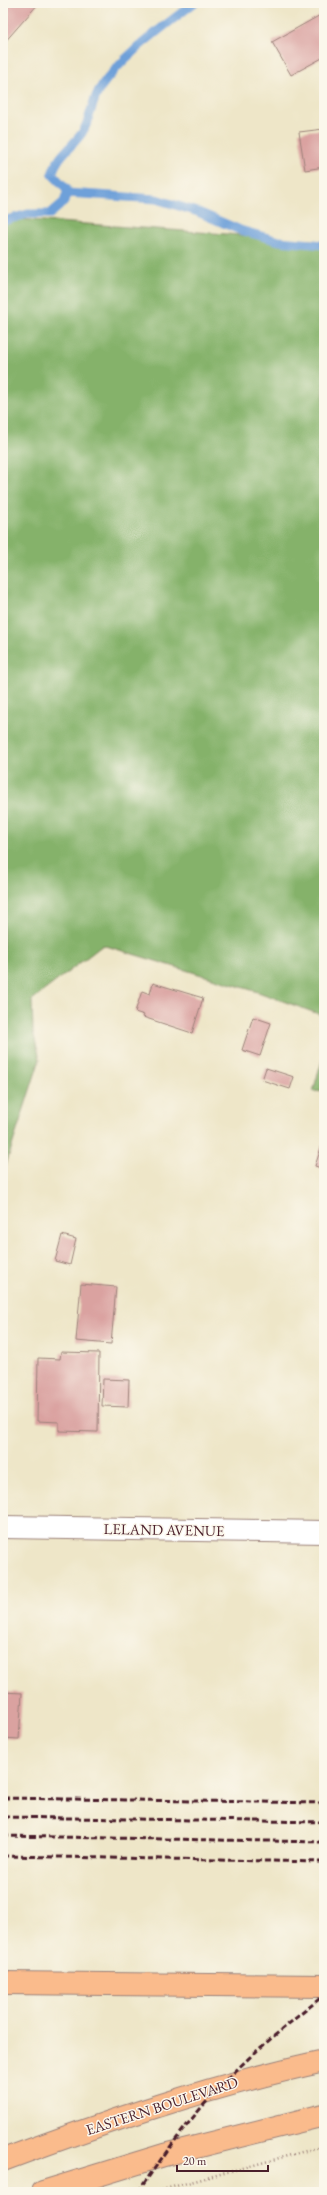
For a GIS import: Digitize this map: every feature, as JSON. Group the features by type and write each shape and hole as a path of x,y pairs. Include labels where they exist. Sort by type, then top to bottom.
{"main road":[{"path":"3,1983 324,1986"},
{"name":"EASTERN BOULEVARD","path":"3,2160 145,2109 220,2086 324,2061"},
{"path":"46,2191 164,2155 324,2115"}],"street":[{"name":"LELAND AVENUE","path":"3,1527 324,1532"}],"path":[{"path":"154,2192 324,2146"}],"green space":[{"path":"3,218 324,241 324,1016 258,992 103,945 32,1000 33,1032 40,1059 3,1174"},
{"path":"324,1054 324,1092 313,1091"}],"building":[{"path":"3,3 39,3 3,44"},
{"path":"324,13 324,57 291,75 272,42"},
{"path":"324,129 324,167 305,170 299,132"},
{"path":"153,983 203,998 192,1033 143,1017 144,1015 135,1012 142,991 150,994"},
{"path":"253,1017 271,1023 260,1056 242,1050"},
{"path":"266,1068 294,1077 290,1089 262,1080"},
{"path":"324,1139 324,1169 315,1166"},
{"path":"62,1235 76,1239 70,1265 55,1261"},
{"path":"81,1284 116,1287 111,1344 76,1341"},
{"path":"61,1352 99,1353 98,1432 59,1431 59,1422 37,1421 38,1358 60,1359"},
{"path":"103,1379 129,1380 128,1407 102,1406"},
{"path":"3,1692 22,1693 19,1739 3,1738"}],"waterway":[{"path":"3,221 28,214 50,214 64,202 67,193 66,188 52,174 57,162 85,128 95,98 101,87 132,52 194,3"},
{"path":"67,193 156,199 198,212 240,230 279,241 324,245"}],"railway":[{"path":"3,1798 324,1803"},
{"path":"3,1817 324,1822"},
{"path":"3,1836 324,1842"},
{"path":"3,1856 324,1862"},
{"path":"138,2192 188,2124 221,2086 258,2050 324,1995"}]}
